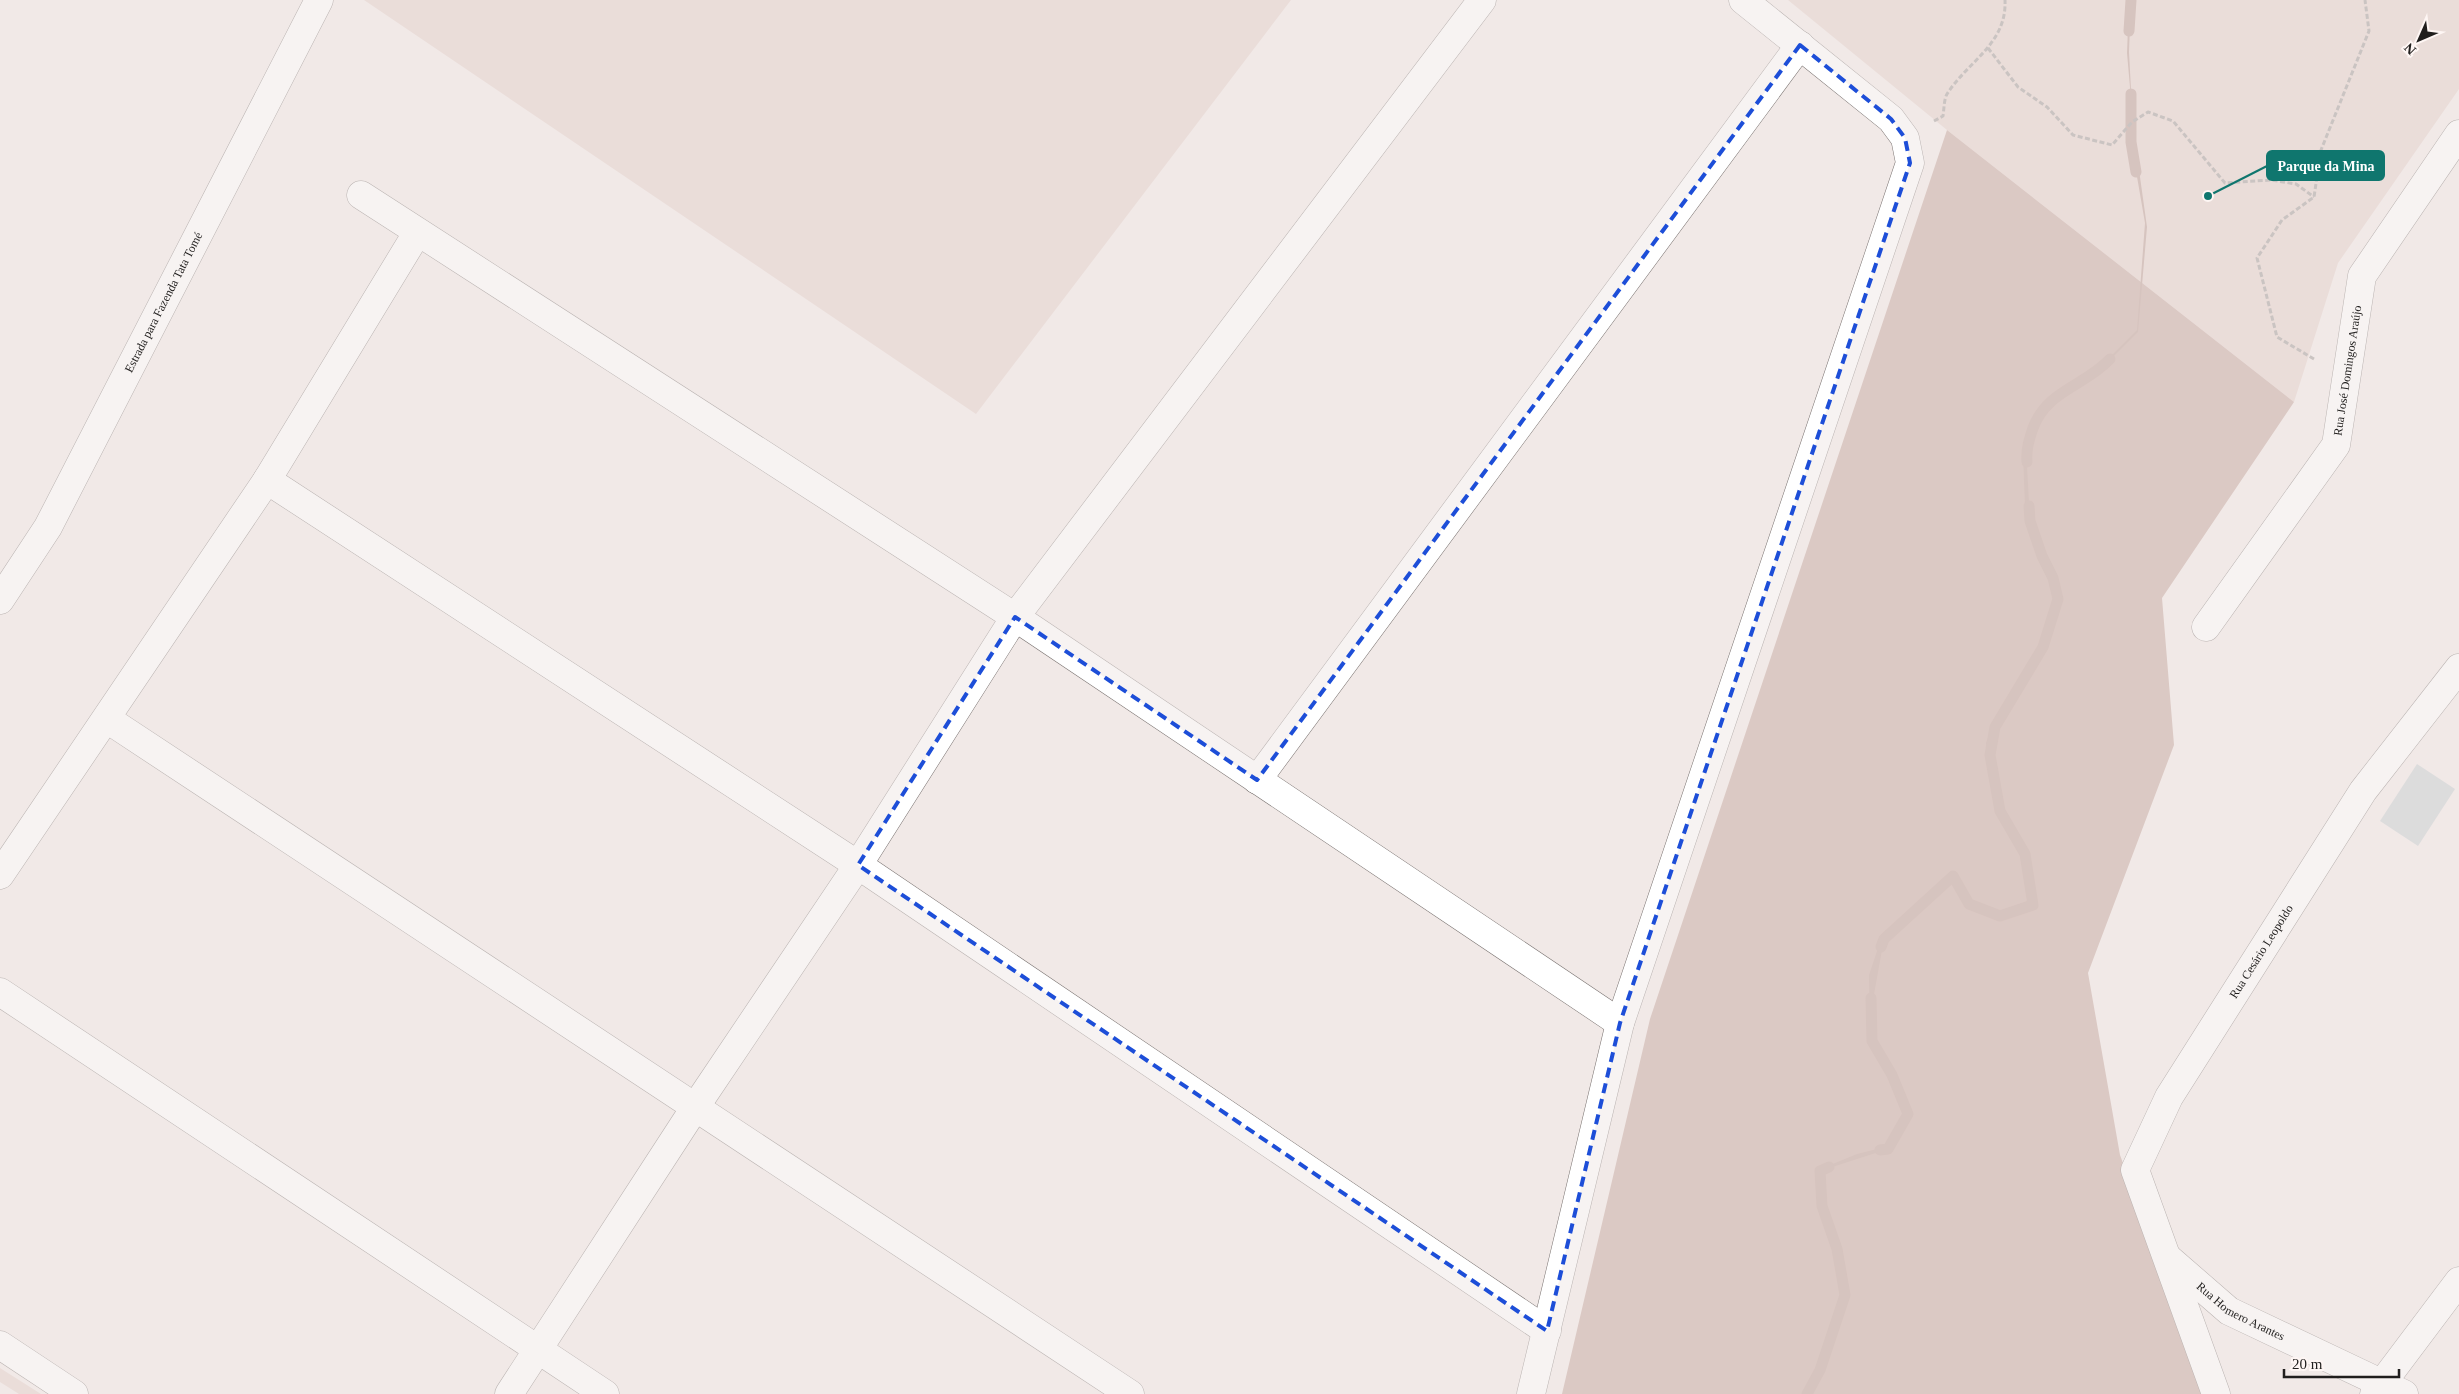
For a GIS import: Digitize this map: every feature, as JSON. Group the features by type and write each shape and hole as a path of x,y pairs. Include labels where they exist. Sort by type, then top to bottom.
{"street":[{"name":"Estrada para Fazenda Tata Tomé","path":"0,600 48,528 320,0"},
{"path":"509,1394 696,1106 858,866 1015,617 1482,0"},
{"path":"1532,1394 1620,1022 1910,163 1905,138 1891,119 1743,0"},
{"path":"1257,780 1800,45"},
{"name":"Rua José Domingos Araújo","path":"2206,627 2336,445 2362,276 2459,134"},
{"path":"361,195 417,233 1015,617 1620,1022"},
{"path":"0,874 107,719 267,480 417,233"},
{"path":"267,480 858,866 1547,1331"},
{"name":"Rua Cesário Leopoldo","path":"2216,1394 2135,1170 2169,1097 2364,791 2459,668"},
{"path":"107,719 1130,1394"},
{"path":"0,992 605,1394"},
{"name":"Rua Homero Arantes","path":"2167,1257 2229,1311 2386,1390"},
{"path":"2386,1390 2459,1280"},
{"path":"0,1345 74,1394"}],"path":[{"path":"1905,138 1943,116 1946,95 1988,48 2006,16 2006,0"},
{"path":"2346,378 2276,337 2256,258 2282,220 2314,197 2321,150 2369,31 2365,0"},
{"path":"1988,48 2018,86 2047,107 2073,135 2112,145 2132,122 2148,112 2172,121 2224,184 2279,182 2296,184 2314,197"}],"highlighted area":[{"path":"1800,45 1891,119 1905,138 1910,163 1620,1023 1547,1331 858,865 1015,617 1257,780"}],"shaded area":[{"path":"364,0 1291,0 976,414"},
{"path":"1788,0 2459,0 2459,89 2338,263 2294,402 1947,130"},
{"path":"2129,0 2131,0 2129,52 2133,127 2147,227 2138,332 2102,368 2057,396 2038,414 2026,447 2030,521 2042,556 2053,578 2058,599 2043,647 1995,727 1990,755 2000,811 2025,854 2033,905 2000,916 1969,904 1952,876 1884,939 1871,1011 1872,1041 1892,1075 1908,1114 1888,1149 1820,1171 1822,1206 1837,1249 1845,1295 1820,1370 1807,1394 1804,1394 1820,1361 1842,1292 1835,1250 1820,1206 1818,1170 1857,1154 1885,1147 1900,1125 1903,1112 1900,1101 1870,1042 1869,975 1883,933 1954,872 1971,902 1999,911 2028,901 2022,853 1997,808 1986,743 1996,720 2041,647 2055,598 2050,578 2036,551 2025,507 2023,454 2026,438 2040,409 2061,390 2101,366 2137,330 2145,223 2131,142 2132,110 2127,53"},
{"path":"1947,130 2294,402 2162,598 2174,745 2088,973 2120,1155 2207,1394 1562,1394 1650,1019"},
{"path":"0,1368 41,1394 19,1394 0,1382"}],"building":[{"path":"2417,764 2455,789 2418,846 2380,821"}],"waterway":[{"path":"2129,31 2131,0"},
{"path":"2131,94 2131,142 2136,172"},
{"path":"2027,462 2027,449 2033,428 2039,415 2047,405 2110,359"},
{"path":"1881,947 1884,939 1953,876 1969,904 2000,916 2033,905 2025,854 2000,811 1990,755 1995,727 2043,647 2058,599 2053,578 2042,556 2030,521 2029,506"},
{"path":"1871,998 1872,1041 1892,1075 1908,1114 1888,1149 1880,1150"},
{"path":"1807,1394 1820,1370 1845,1295 1837,1249 1822,1206 1820,1171 1829,1167"}],"place":[{"name":"Parque da Mina","path":"2208,196"}]}
